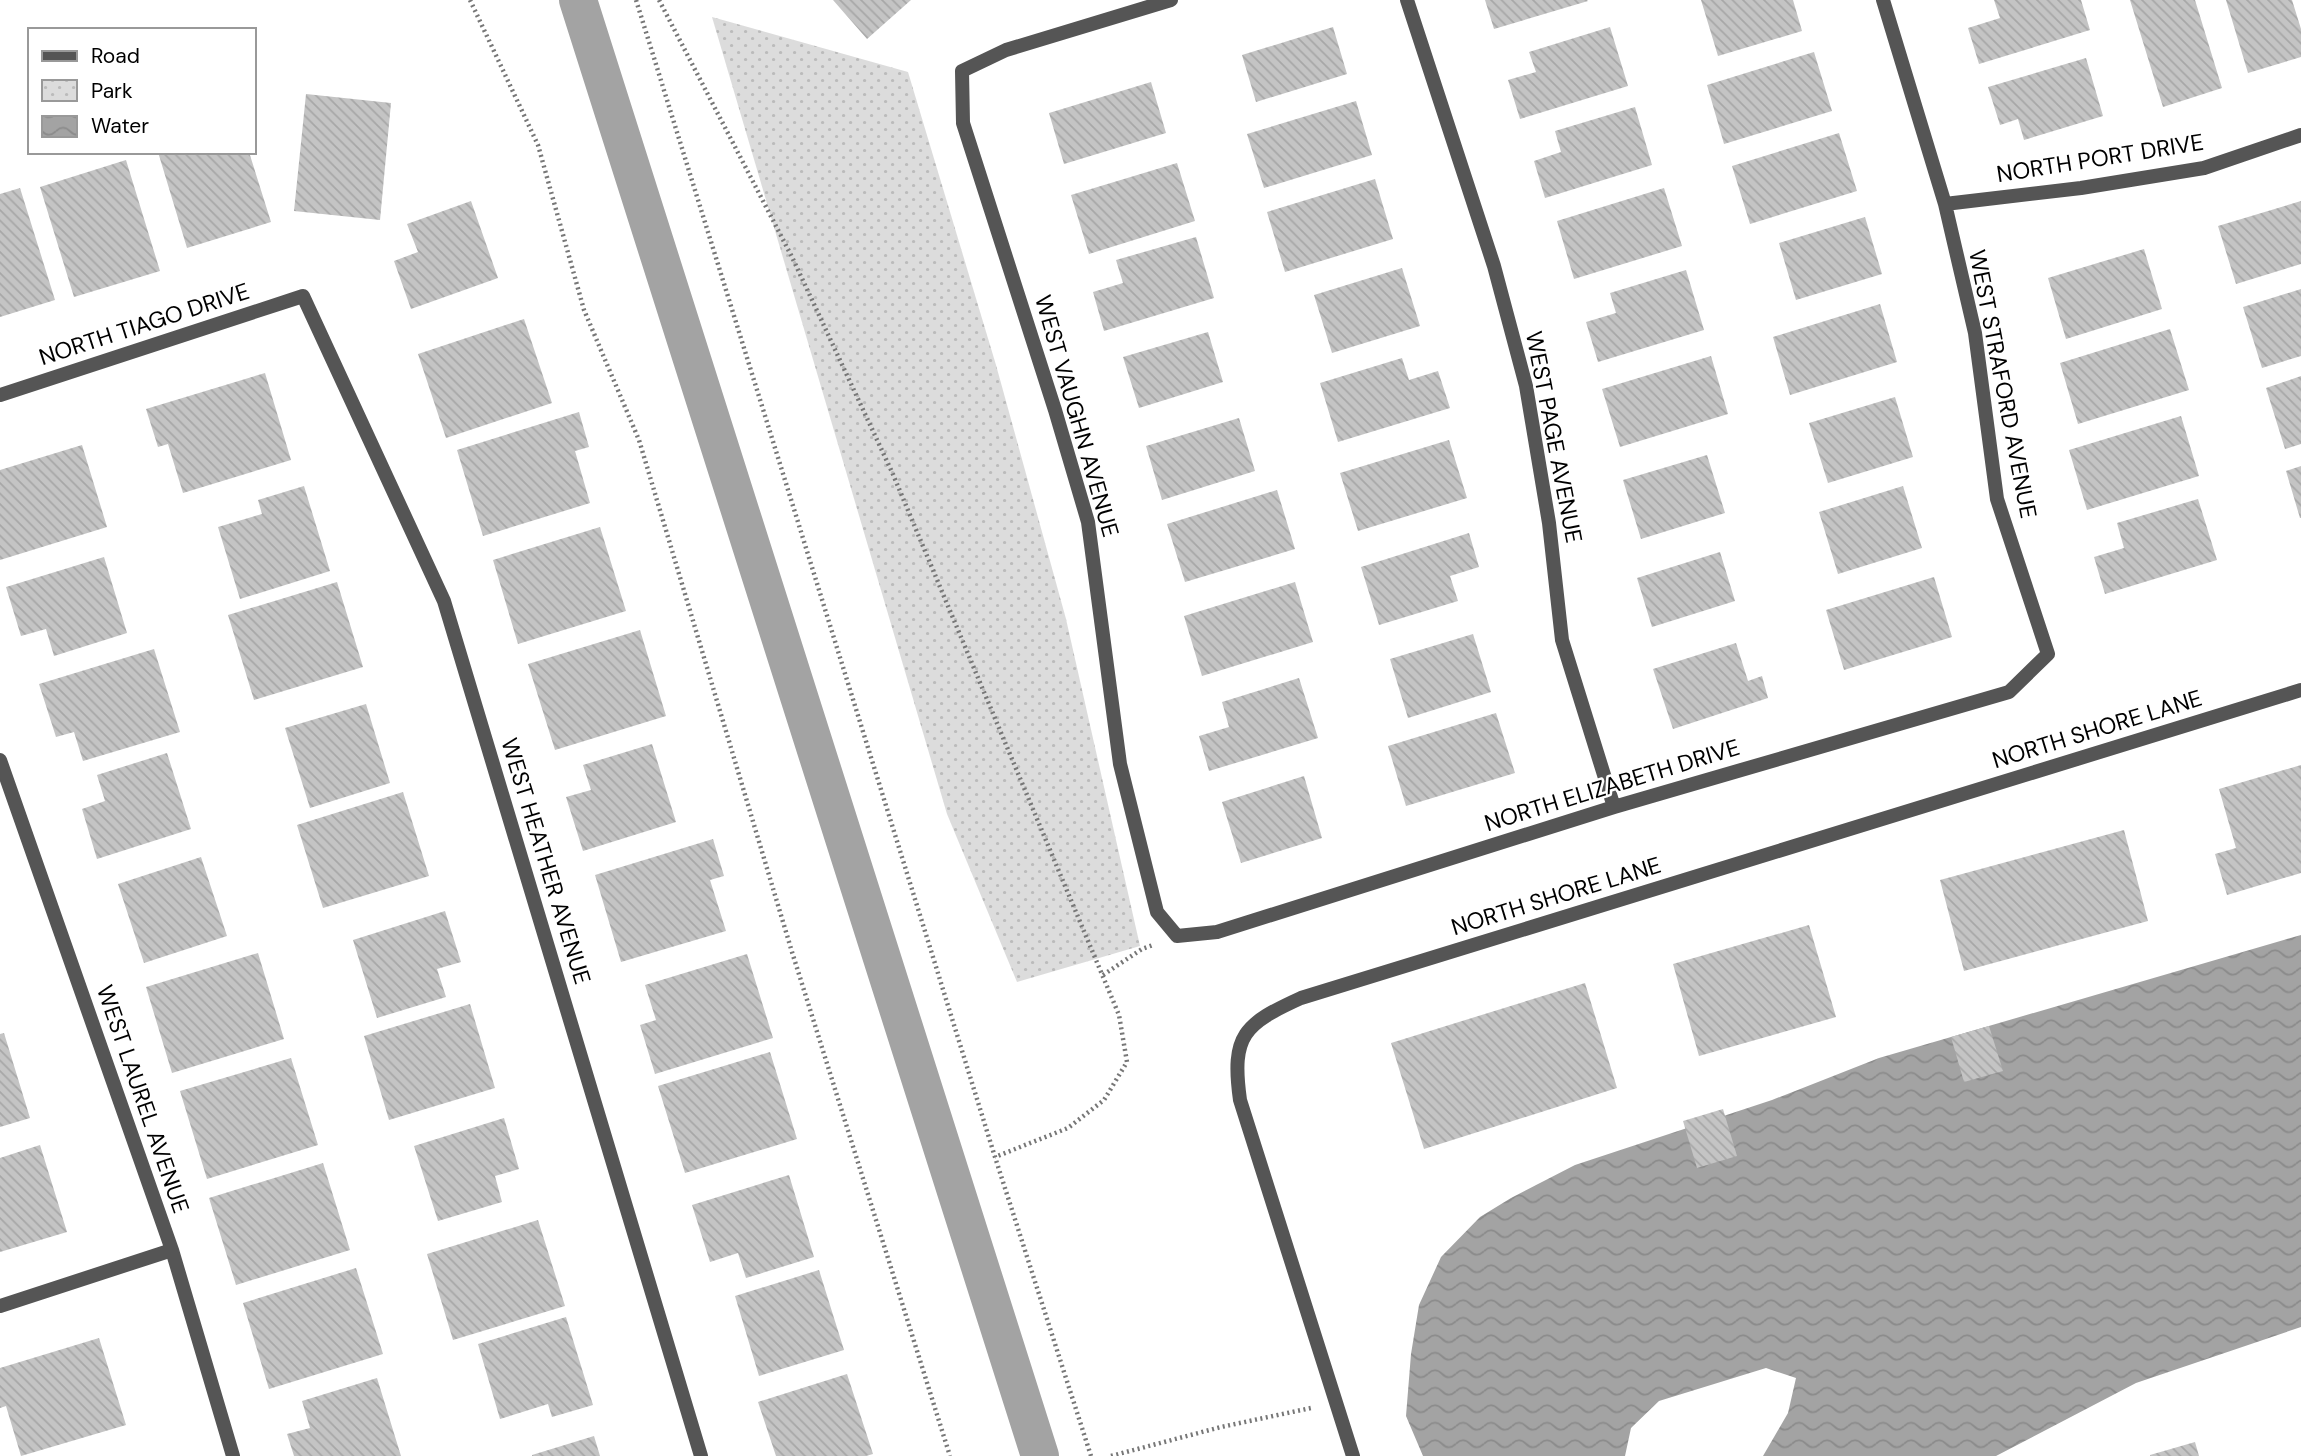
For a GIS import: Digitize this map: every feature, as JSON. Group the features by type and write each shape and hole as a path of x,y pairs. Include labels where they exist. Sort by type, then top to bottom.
{"street":[{"name":"WEST VAUGHN AVENUE","path":"1171,0 1006,50 962,71 963,123 1088,522 1120,764 1157,912 1177,936"},
{"name":"WEST PAGE AVENUE","path":"1407,0 1494,266 1526,386 1549,523 1562,640 1614,807"},
{"name":"WEST STRAFORD AVENUE","path":"1883,0 1945,204 1975,333 1997,499 2048,654"},
{"name":"NORTH PORT DRIVE","path":"1945,204 2081,188 2204,168 2301,135"},
{"name":"NORTH TIAGO DRIVE","path":"0,395 303,296"},
{"name":"WEST HEATHER AVENUE","path":"303,296 444,601 701,1456"},
{"name":"NORTH ELIZABETH DRIVE","path":"1177,936 1217,932 1614,807 2009,692 2048,654"},
{"name":"NORTH SHORE LANE","path":"1352,1452 1240,1100 1236,1074 1238,1050 1250,1028 1268,1013 1314,994 2301,690"},
{"name":"WEST LAUREL AVENUE","path":"0,760 172,1250 233,1456"},
{"path":"0,1306 172,1250"}],"path":[{"path":"470,0 538,145 584,310 639,440 792,952 950,1456"},
{"path":"636,0 995,1157 1091,1456"},
{"path":"659,0 792,257 892,472 1119,1015 1127,1062 1104,1100 1068,1128 995,1157"},
{"path":"1103,975 1142,949 1177,936"},
{"path":"1111,1456 1221,1427 1336,1402"}],"green space":[{"path":"712,17 908,72 996,365 1066,619 1140,946 1017,982 947,814"}],"water":[{"path":"2301,935 2301,1327 2136,1383 1996,1456 1763,1456 1788,1413 1796,1378 1766,1368 1659,1401 1631,1428 1625,1456 1423,1456 1406,1416 1411,1354 1419,1305 1441,1257 1480,1217 1511,1198 1575,1165 1772,1100 1879,1058"}],"building":[{"path":"833,0 911,0 867,39"},
{"path":"1485,0 1587,0 1588,1 1494,29"},
{"path":"1701,0 1793,0 1802,31 1718,56"},
{"path":"1994,0 2081,0 2090,30 1979,64 1968,28 2000,18"},
{"path":"2130,0 2195,0 2222,88 2163,107"},
{"path":"2226,0 2292,0 2301,29 2301,57 2248,73"},
{"path":"1333,27 1347,74 1256,102 1242,55"},
{"path":"1610,27 1628,86 1520,119 1508,80 1536,72 1529,52"},
{"path":"1814,52 1832,111 1724,144 1707,85"},
{"path":"2086,58 2103,116 2024,140 2018,119 2000,125 1988,87"},
{"path":"1151,82 1166,133 1064,164 1049,113"},
{"path":"306,94 391,103 380,220 294,211"},
{"path":"1356,101 1372,155 1264,188 1247,134"},
{"path":"1635,107 1652,165 1545,198 1534,161 1561,152 1555,131"},
{"path":"1839,133 1857,191 1750,224 1732,166"},
{"path":"159,154 250,154 271,222 187,248"},
{"path":"126,160 160,271 74,297 40,187"},
{"path":"1177,163 1195,221 1089,254 1071,195"},
{"path":"1375,179 1393,239 1285,272 1267,212"},
{"path":"20,188 55,300 0,317 0,194"},
{"path":"1664,188 1682,246 1574,279 1557,221"},
{"path":"471,201 498,278 411,309 394,261 418,252 407,224"},
{"path":"2301,201 2301,264 2236,284 2218,226"},
{"path":"1865,217 1882,274 1796,300 1779,243"},
{"path":"1196,237 1214,298 1104,331 1093,292 1123,283 1116,260"},
{"path":"2144,249 2162,309 2066,339 2048,278"},
{"path":"1402,268 1420,326 1332,353 1314,295"},
{"path":"1686,270 1704,330 1598,362 1586,322 1616,313 1610,293"},
{"path":"2301,289 2301,356 2262,368 2243,307"},
{"path":"1880,304 1897,362 1790,395 1773,337"},
{"path":"524,319 552,403 446,438 418,354"},
{"path":"2170,329 2189,390 2078,424 2060,363"},
{"path":"1208,332 1223,382 1139,408 1123,357"},
{"path":"1711,356 1728,414 1620,447 1602,389"},
{"path":"1402,358 1409,380 1438,371 1450,408 1338,442 1320,383"},
{"path":"265,373 291,460 183,493 168,444 158,447 146,409"},
{"path":"2301,376 2301,444 2285,449 2266,388"},
{"path":"1895,397 1913,457 1828,483 1809,423"},
{"path":"579,412 589,447 575,451 590,503 483,536 457,450"},
{"path":"2181,416 2199,476 2087,510 2069,450"},
{"path":"1239,418 1255,471 1162,500 1146,446"},
{"path":"1449,440 1467,498 1358,531 1340,473"},
{"path":"82,445 107,527 0,560 0,470"},
{"path":"1707,455 1725,513 1641,539 1623,480"},
{"path":"2301,466 2301,518 2300,518 2286,471"},
{"path":"304,486 330,571 240,599 218,527 262,514 258,500"},
{"path":"1903,486 1922,548 1838,574 1819,512"},
{"path":"1277,490 1295,549 1185,582 1167,524"},
{"path":"2198,499 2217,560 2105,594 2094,557 2124,548 2117,523"},
{"path":"600,527 626,611 518,644 493,560"},
{"path":"1469,533 1479,567 1450,576 1458,601 1379,625 1361,567"},
{"path":"1720,552 1735,601 1652,627 1637,578"},
{"path":"104,557 127,633 54,656 46,629 21,636 6,587"},
{"path":"1934,577 1952,637 1844,670 1826,610"},
{"path":"337,582 363,667 254,700 228,615"},
{"path":"1295,582 1313,642 1202,676 1184,616"},
{"path":"640,630 666,716 555,750 528,664"},
{"path":"1473,634 1491,692 1408,718 1390,659"},
{"path":"1736,643 1748,681 1762,676 1768,698 1673,729 1653,669"},
{"path":"154,649 180,732 83,761 74,732 56,737 39,684"},
{"path":"1299,678 1318,738 1209,771 1199,736 1229,727 1222,702"},
{"path":"366,704 390,783 310,808 285,728"},
{"path":"1496,713 1515,773 1406,806 1388,746"},
{"path":"652,744 676,822 583,851 566,797 591,790 583,765"},
{"path":"167,753 191,829 97,859 82,809 105,801 97,775"},
{"path":"2301,765 2301,873 2227,895 2215,854 2236,848 2219,789"},
{"path":"1304,776 1322,838 1241,863 1222,802"},
{"path":"403,792 429,876 323,908 297,825"},
{"path":"2124,830 2148,921 1964,971 1940,880"},
{"path":"713,839 724,876 710,880 726,931 621,962 595,875"},
{"path":"201,857 227,936 144,963 118,884"},
{"path":"445,911 461,962 437,969 446,997 377,1018 353,940"},
{"path":"1809,925 1836,1017 1699,1056 1673,964"},
{"path":"258,953 284,1039 172,1073 146,987"},
{"path":"747,954 773,1038 655,1074 640,1025 656,1020 645,985"},
{"path":"1585,983 1617,1088 1424,1149 1391,1043"},
{"path":"470,1004 495,1088 389,1120 364,1036"},
{"path":"1989,1026 2003,1071 1964,1082 1951,1037"},
{"path":"4,1033 30,1118 0,1127 0,1034"},
{"path":"770,1052 797,1139 685,1173 658,1086"},
{"path":"291,1058 318,1145 207,1179 180,1091"},
{"path":"1723,1109 1737,1156 1697,1168 1683,1121"},
{"path":"504,1118 519,1169 495,1176 502,1202 438,1221 414,1146"},
{"path":"40,1145 67,1232 0,1252 0,1158"},
{"path":"323,1163 350,1250 236,1285 209,1198"},
{"path":"789,1175 814,1257 746,1278 738,1253 710,1262 692,1205"},
{"path":"538,1220 565,1306 453,1340 427,1254"},
{"path":"356,1268 383,1354 269,1389 243,1303"},
{"path":"819,1270 844,1350 759,1376 735,1296"},
{"path":"566,1317 593,1405 552,1417 548,1404 500,1419 478,1344"},
{"path":"99,1338 126,1425 21,1456 6,1406 0,1408 0,1368"},
{"path":"847,1374 873,1454 776,1456 758,1402"},
{"path":"377,1378 401,1456 294,1456 287,1434 310,1428 302,1401"},
{"path":"594,1436 600,1456 532,1456 532,1455"},
{"path":"2195,1442 2199,1456 2150,1456 2150,1455"}],"waterway":[{"path":"578,0 1040,1456"}]}
